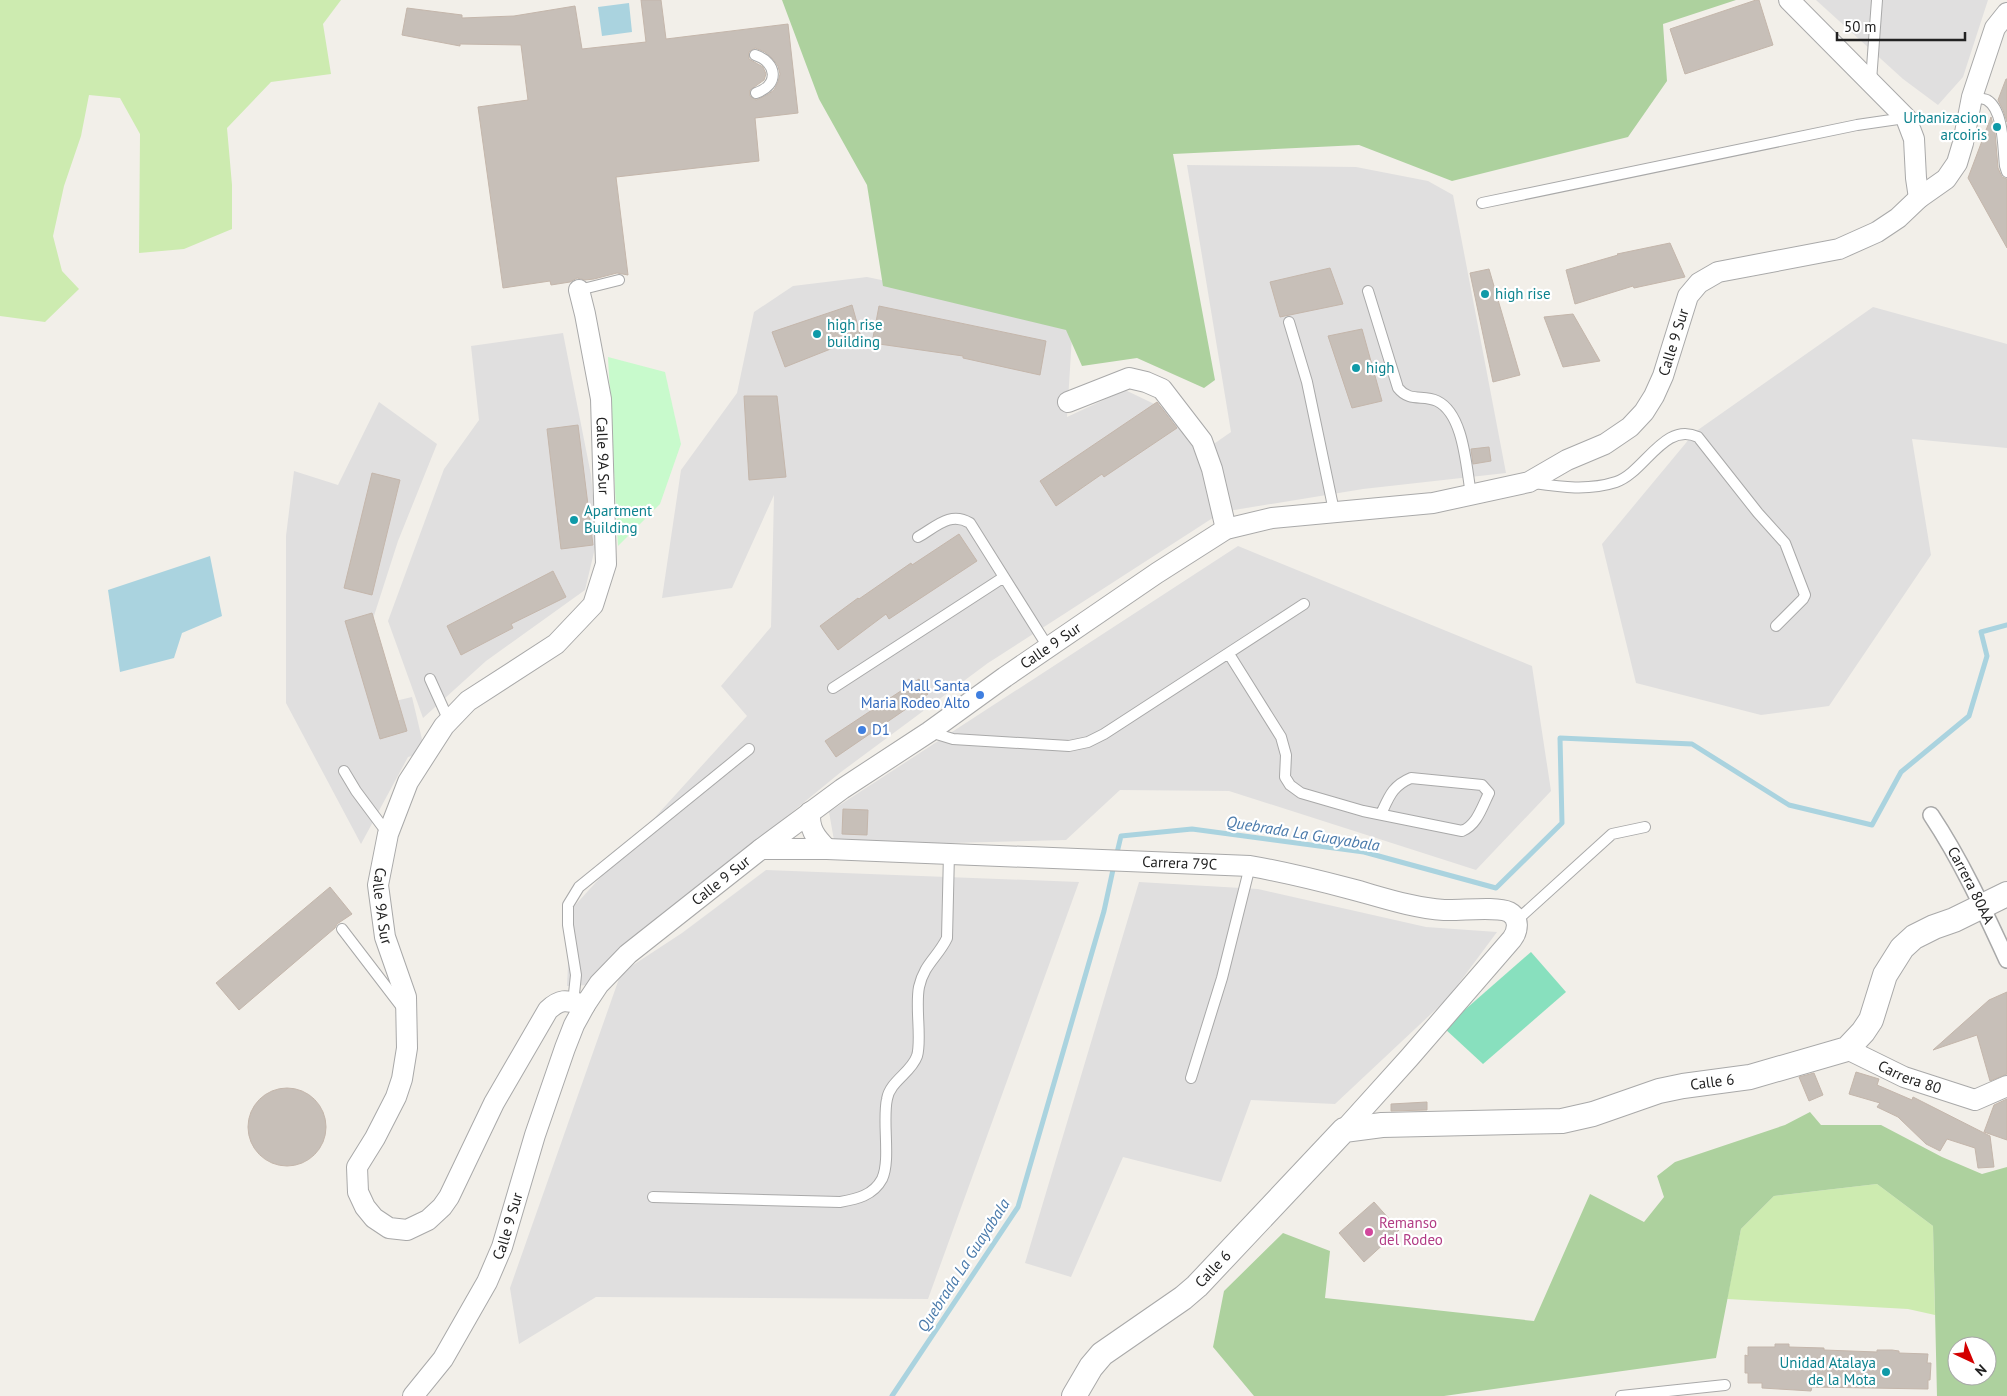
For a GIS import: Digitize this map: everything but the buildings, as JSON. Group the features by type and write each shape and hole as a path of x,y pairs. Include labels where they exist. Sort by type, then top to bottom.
{"street":[{"path":"1789,0 1871,80 1906,118 1914,139 1919,198"},
{"name":"Calle 9 Sur","path":"413,1396 442,1359 487,1282 502,1247 535,1135 579,1004 628,954 810,812 1158,573 1226,529 1272,518 1433,503 1529,482 1567,460 1605,444 1630,427 1644,412 1654,396 1663,376 1688,296 1699,283 1718,272 1839,250 1877,232 1898,218 1919,198 1946,179 1957,163 1972,97 1995,28 2007,12"},
{"name":"Calle 9A Sur","path":"579,290 586,314 601,399 606,564 593,605 556,644 468,701 449,721 408,782 388,834 378,885 385,937 406,998 407,1048 399,1089 384,1122 357,1166 358,1192 371,1214 389,1228 400,1231 416,1228 442,1207 494,1103 548,1010 556,1002 562,1000 579,1004"},
{"path":"1068,402 1129,378 1146,382 1162,389 1202,441 1212,469 1226,529"},
{"path":"810,812 809,822 811,828 826,849"},
{"name":"Carrera 80AA","path":"1931,815 1982,907 2007,960"},
{"name":"Carrera 79C","path":"761,849 826,849 1250,866 1307,877 1432,909 1499,910 1513,915 1517,924"},
{"path":"1847,1049 1863,1032 1870,1020 1885,975 1902,948 1914,937 2007,894"},
{"name":"Calle 6","path":"1074,1396 1090,1367 1102,1354 1198,1286 1409,1058 1512,939 1516,934 1517,924"},
{"name":"Calle 6","path":"1344,1130 1382,1125 1562,1120 1593,1114 1659,1091 1750,1077 1847,1049"},
{"name":"Carrera 80","path":"1847,1049 1904,1077 1975,1100 2007,1086"}],"lane":[{"path":"1871,80 1877,0"},
{"path":"755,54 765,58 772,68 772,81 768,87 756,93"},
{"path":"1972,97 1987,100 1995,109 2001,125 2007,172"},
{"path":"1482,203 1856,125 1906,118"},
{"path":"579,290 619,280"},
{"path":"1368,291 1398,388 1403,394 1413,398 1436,401 1451,412 1460,434 1471,494"},
{"path":"1289,322 1307,382 1334,511"},
{"path":"1529,482 1572,488 1603,485 1618,481 1632,473 1665,441 1676,434 1689,433 1698,437 1758,513 1785,543 1805,595 1776,626"},
{"path":"918,537 952,517 962,518 970,523 1048,648"},
{"path":"833,688 1004,577"},
{"path":"929,732 953,739 1069,746 1079,744 1104,734 1304,604"},
{"path":"1229,654 1281,737 1286,755 1285,777 1290,785 1301,793 1381,814 1462,831 1469,828 1475,822 1489,793 1482,785 1411,778 1393,789 1381,814"},
{"path":"430,679 449,721"},
{"path":"579,1004 568,926 568,905 579,886 749,749"},
{"path":"344,771 388,834"},
{"path":"1517,924 1612,834 1645,827"},
{"path":"653,1197 840,1202 860,1198 874,1190 882,1178 886,1151 885,1110 887,1097 892,1087 914,1062 918,1053 917,1007 919,987 925,967 943,948 948,938 949,854"},
{"path":"1191,1078 1222,978 1250,866"},
{"path":"342,929 407,1015"},
{"path":"1621,1396 1725,1385"}],"shaded area":[{"path":"1816,0 1988,0 1963,77 1938,105 1903,79"},
{"path":"1187,165 1356,167 1428,181 1453,195 1506,473 1363,489 1222,512 988,663 841,772 626,948 590,985 567,986 568,913 747,716 721,686 771,627 774,495 732,588 662,598 681,470 737,393 754,312 793,286 867,277 1073,320 1067,417 1125,390 1190,421 1205,450 1231,432"},
{"path":"1873,307 2007,344 2007,448 1912,439 1931,555 1829,706 1761,715 1636,683 1602,544 1695,432"},
{"path":"563,333 591,475 596,527 595,548 585,590 486,661 423,718 388,621 444,469 479,420 471,346"},
{"path":"379,402 437,444 398,541 372,622 391,702 412,697 425,752 408,757 361,844 286,703 286,536 294,471 338,485"},
{"path":"1238,546 1532,666 1551,791 1476,870 1229,791 1120,790 1066,840 835,846 829,812"},
{"path":"766,870 1079,882 928,1299 596,1297 519,1344 510,1288 621,973 682,933"},
{"path":"1139,882 1258,889 1426,927 1497,932 1448,998 1335,1104 1251,1100 1221,1182 1123,1157 1071,1277 1025,1263"}],"green space":[{"path":"0,0 341,0 323,24 331,74 271,82 227,128 232,185 232,229 184,249 139,253 140,134 120,98 89,95 81,136 64,186 53,236 62,271 79,289 45,322 0,316"},
{"path":"782,0 1736,0 1663,24 1667,81 1628,137 1452,181 1359,145 1173,154 1215,380 1204,388 1137,358 1082,366 1066,330 883,286 867,185 819,99"},
{"path":"608,357 665,372 681,444 660,504 618,546"},
{"path":"1531,952 1566,992 1483,1064 1444,1028"},
{"path":"1810,1112 1821,1125 1881,1125 1942,1157 1982,1174 2007,1167 2007,1396 1937,1396 1933,1226 1877,1184 1774,1196 1741,1229 1716,1358 1444,1396 1254,1396 1213,1347 1224,1291 1283,1233 1330,1251 1325,1298 1534,1321 1590,1194 1644,1222 1664,1197 1657,1176 1675,1162 1785,1125"},
{"path":"1877,1184 1933,1226 1935,1315 1908,1309 1727,1299 1741,1229 1774,1196"}],"water":[{"path":"629,3 632,32 602,36 598,7"},
{"path":"210,556 222,616 182,633 174,658 120,672 108,590"}],"waterway":[{"name":"Quebrada La Guayabala","path":"1116,857 1121,836 1192,829 1364,852 1496,888 1562,823 1560,738 1692,744 1789,805 1872,825 1901,772 1969,716 1987,656 1981,632 2007,625"},
{"name":"Quebrada La Guayabala","path":"892,1396 1018,1207 1104,911 1114,865"}],"place":[{"name":"Urbanizacion arcoiris","path":"1997,127"},
{"name":"high rise","path":"1485,294"},
{"name":"high rise building","path":"817,334"},
{"name":"high","path":"1356,368"},
{"name":"Apartment Building","path":"574,520"},
{"name":"Mall Santa Maria Rodeo Alto","path":"980,695"},
{"name":"D1","path":"862,730"},
{"name":"Remanso del Rodeo","path":"1369,1232"},
{"name":"Unidad Atalaya de la Mota","path":"1886,1372"}]}
